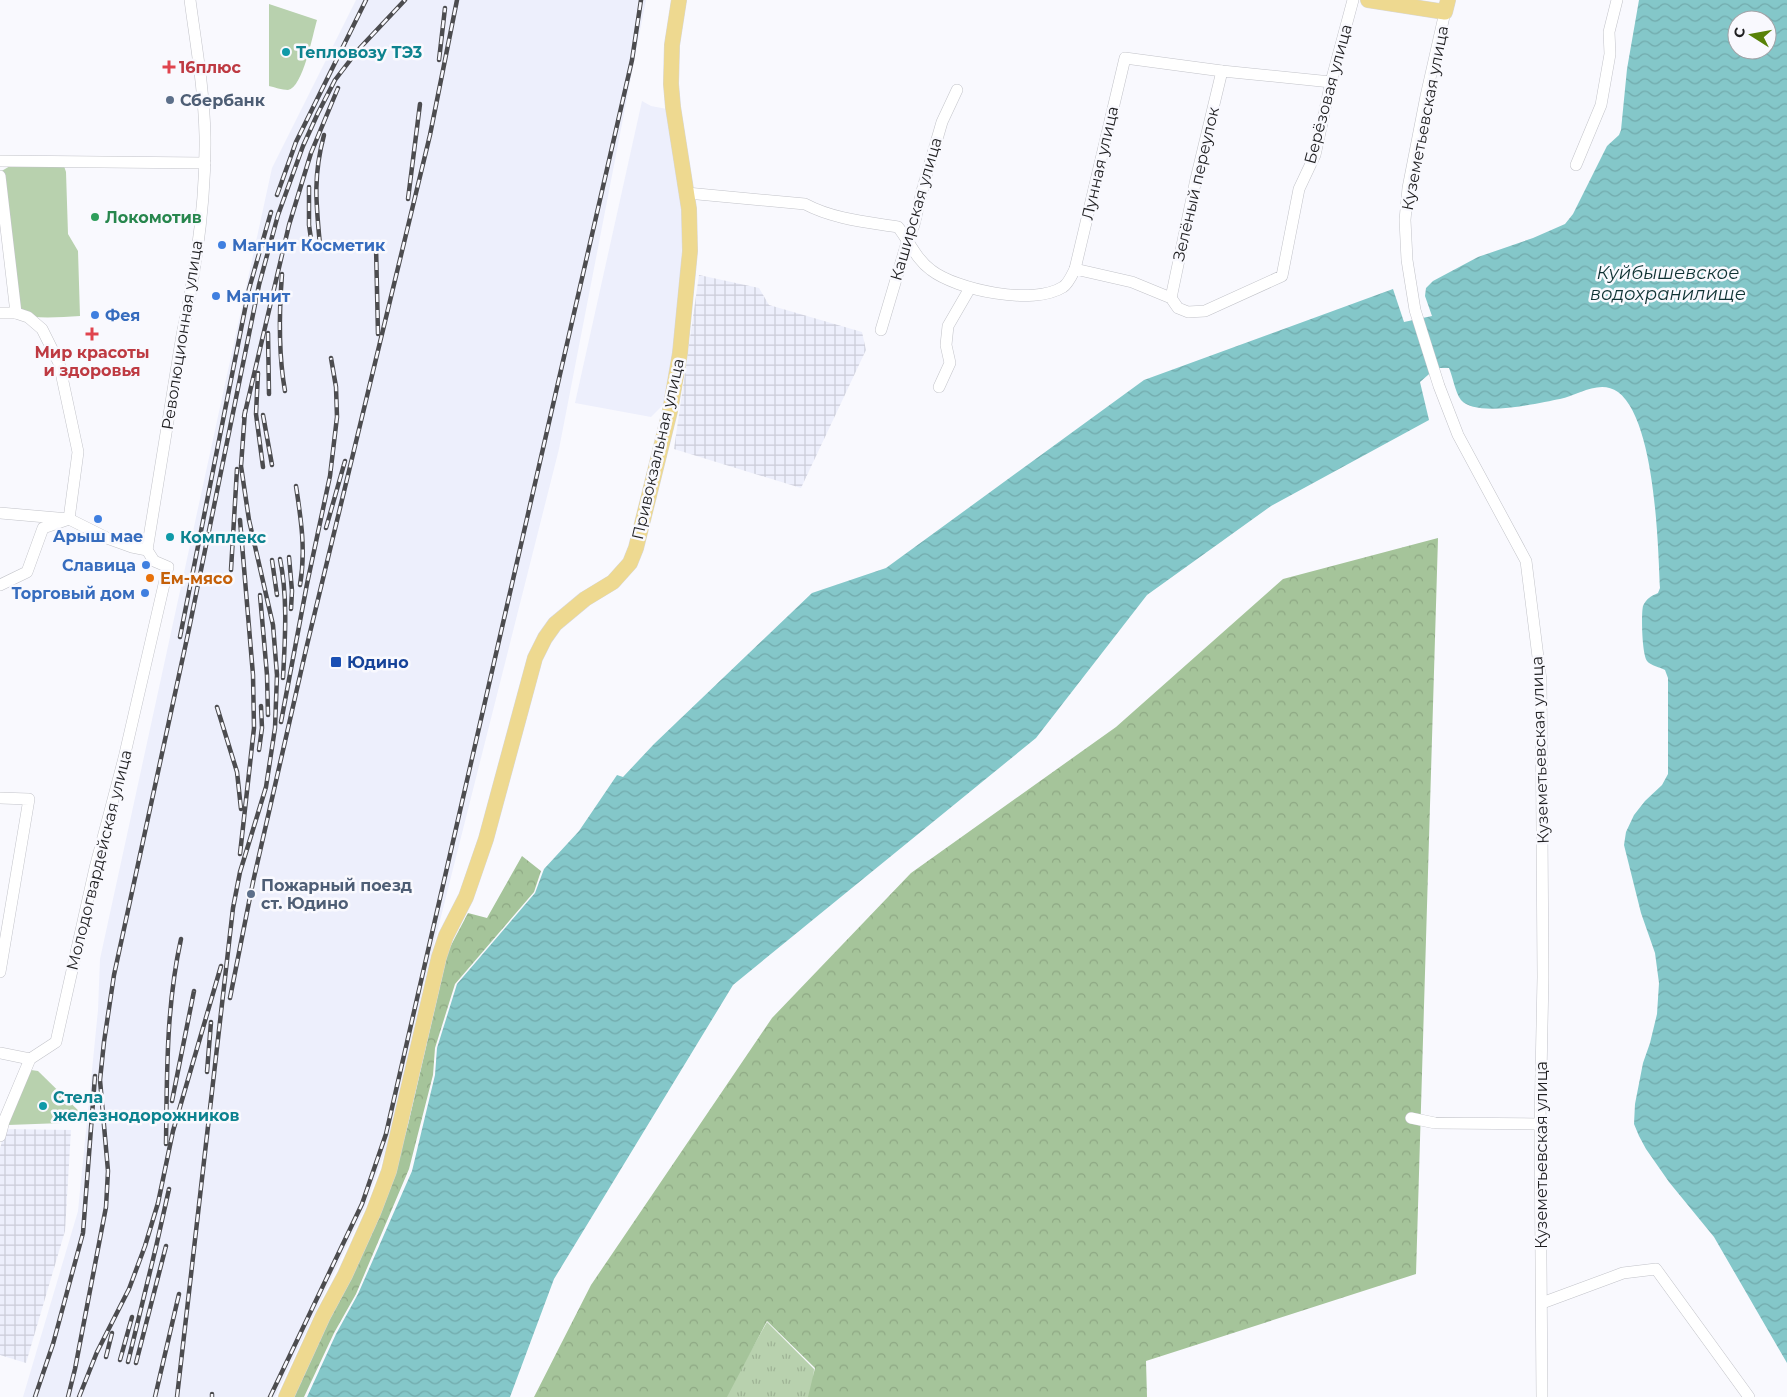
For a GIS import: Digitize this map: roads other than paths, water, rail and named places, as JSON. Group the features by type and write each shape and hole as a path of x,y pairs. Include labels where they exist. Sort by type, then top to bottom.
{"main road":[{"name":"Привокзальная улица","path":"286,1397 345,1275 373,1213 389,1171 439,957 446,936 466,897 486,839 535,658 545,638 555,624 579,604 613,582 630,563 636,548 669,416 680,353 690,251 687,193 672,107 670,84 671,54 679,0"},
{"path":"1368,0 1447,6"}],"street":[{"name":"Революционная улица","path":"147,550 182,335 190,302 202,214 204,162 202,89 190,0"},
{"name":"Берёзовая улица","path":"1171,298 1178,308 1188,312 1205,311 1282,276 1299,189 1315,154 1331,82 1353,0"},
{"path":"1576,165 1601,105 1610,54 1609,32 1617,0"},
{"name":"Куземетьевская улица","path":"1447,6 1426,96 1408,188 1405,220 1407,260 1415,310 1438,386 1458,435 1526,561 1541,681 1543,977 1540,1124 1542,1397"},
{"name":"Лунная улица","path":"1075,269 1125,58 1222,71"},
{"path":"1222,71 1331,82"},
{"name":"Зелёный переулок","path":"1171,298 1196,179 1222,71"},
{"name":"Каширская улица","path":"881,330 908,239 914,225 942,122 957,90"},
{"path":"0,161 204,162"},
{"path":"0,176 16,313"},
{"path":"687,193 805,204 839,217 898,227 908,239 919,259 930,270 946,279 970,288 1015,297 1054,292 1065,286 1075,269 1132,282 1171,298"},
{"path":"939,387 950,363 946,345 948,326 970,288"},
{"path":"0,313 16,313 28,317 42,329 60,363 78,452 69,519"},
{"path":"0,513 69,519 107,538 147,550"},
{"path":"0,585 27,572 43,528 69,519"},
{"name":"Молодогвардейская улица","path":"30,1059 56,1042 95,868 124,758 168,567 154,562 147,550"},
{"path":"0,798 29,799 0,972"},
{"path":"0,1053 30,1059 4,1121 0,1136"},
{"path":"1411,1118 1434,1123 1540,1124"},
{"path":"1542,1304 1623,1273 1656,1269 1746,1396"}],"water":[{"name":"Куйбышевское водохранилище","path":"1639,0 1787,0 1787,1363 1714,1237 1669,1182 1646,1149 1634,1124 1635,1104 1643,1063 1657,1014 1659,983 1655,953 1641,913 1624,845 1626,832 1634,815 1645,801 1662,785 1668,774 1668,678 1665,670 1647,661 1643,643 1643,606 1649,598 1658,593 1660,588 1656,514 1647,454 1640,428 1630,407 1618,392 1611,388 1596,387 1560,399 1523,406 1493,409 1480,408 1469,405 1461,400 1449,368 1436,368 1420,382 1429,420 1271,506 1147,595 1036,738 733,985 554,1279 510,1397 307,1397 336,1334 358,1294 412,1171 435,1075 437,1048 457,984 535,893 544,869 579,831 617,775 623,777 654,744 812,593 886,568 1144,380 1393,289 1404,322 1432,316 1425,296 1426,288 1433,281 1478,257 1533,238 1565,224 1573,214 1607,146 1619,135 1627,69"}],"railway":[{"path":"277,195 296,142 366,0"},
{"path":"68,1397 106,1207 108,1171 100,1080 114,975 189,629 259,285 278,215 303,146 318,113 335,80 358,50 405,0"},
{"path":"230,998 253,882 307,645 430,135 457,0"},
{"path":"270,1397 362,1204 386,1134 632,60 641,0"},
{"path":"439,60 445,8"},
{"path":"244,417 289,225 311,153 338,88"},
{"path":"408,199 420,104"},
{"path":"320,245 316,190 318,164 324,135"},
{"path":"309,187 309,225 312,246"},
{"path":"180,637 249,289 271,212"},
{"path":"376,246 378,334"},
{"path":"282,274 280,333 285,391"},
{"path":"268,333 269,394"},
{"path":"281,722 330,476 337,417 336,387 331,358"},
{"path":"258,373 256,414 263,467"},
{"path":"177,1397 233,908 240,872 266,787 275,728 277,675 273,625 249,520 241,466 245,411"},
{"path":"263,415 272,465"},
{"path":"326,528 345,461"},
{"path":"231,570 237,469"},
{"path":"296,486 303,547 300,585"},
{"path":"240,520 253,675 254,728 240,854"},
{"path":"289,557 292,591 291,609"},
{"path":"280,559 285,604 283,678"},
{"path":"272,560 277,595"},
{"path":"260,595 267,675 268,715"},
{"path":"259,750 262,728 261,706"},
{"path":"217,707 237,772 241,809"},
{"path":"166,1144 170,1016 172,990 181,939"},
{"path":"79,1397 97,1352 129,1289 145,1246 158,1203 173,1131 221,966"},
{"path":"172,1101 194,991"},
{"path":"207,1072 211,1022"},
{"path":"35,1397 53,1344 83,1233 95,1076"},
{"path":"128,1362 169,1189"},
{"path":"136,1363 166,1246"},
{"path":"155,1397 179,1294"},
{"path":"120,1360 132,1317"},
{"path":"106,1357 112,1333"}],"place":[{"name":"Тепловозу ТЭ3","path":"286,52"},
{"name":"16плюс","path":"169,67"},
{"name":"Сбербанк","path":"170,100"},
{"name":"Локомотив","path":"95,217"},
{"name":"Магнит Косметик","path":"222,245"},
{"name":"Магнит","path":"216,296"},
{"name":"Фея","path":"95,315"},
{"name":"Мир красоты и здоровья","path":"92,334"},
{"name":"Арыш мае","path":"98,519"},
{"name":"Комплекс","path":"170,537"},
{"name":"Славица","path":"146,565"},
{"name":"Ем-мясо","path":"150,578"},
{"name":"Торговый дом","path":"145,593"},
{"name":"Юдино","path":"336,662"},
{"name":"Пожарный поезд ст. Юдино","path":"251,894"},
{"name":"Стела железнодорожников","path":"43,1106"}]}
